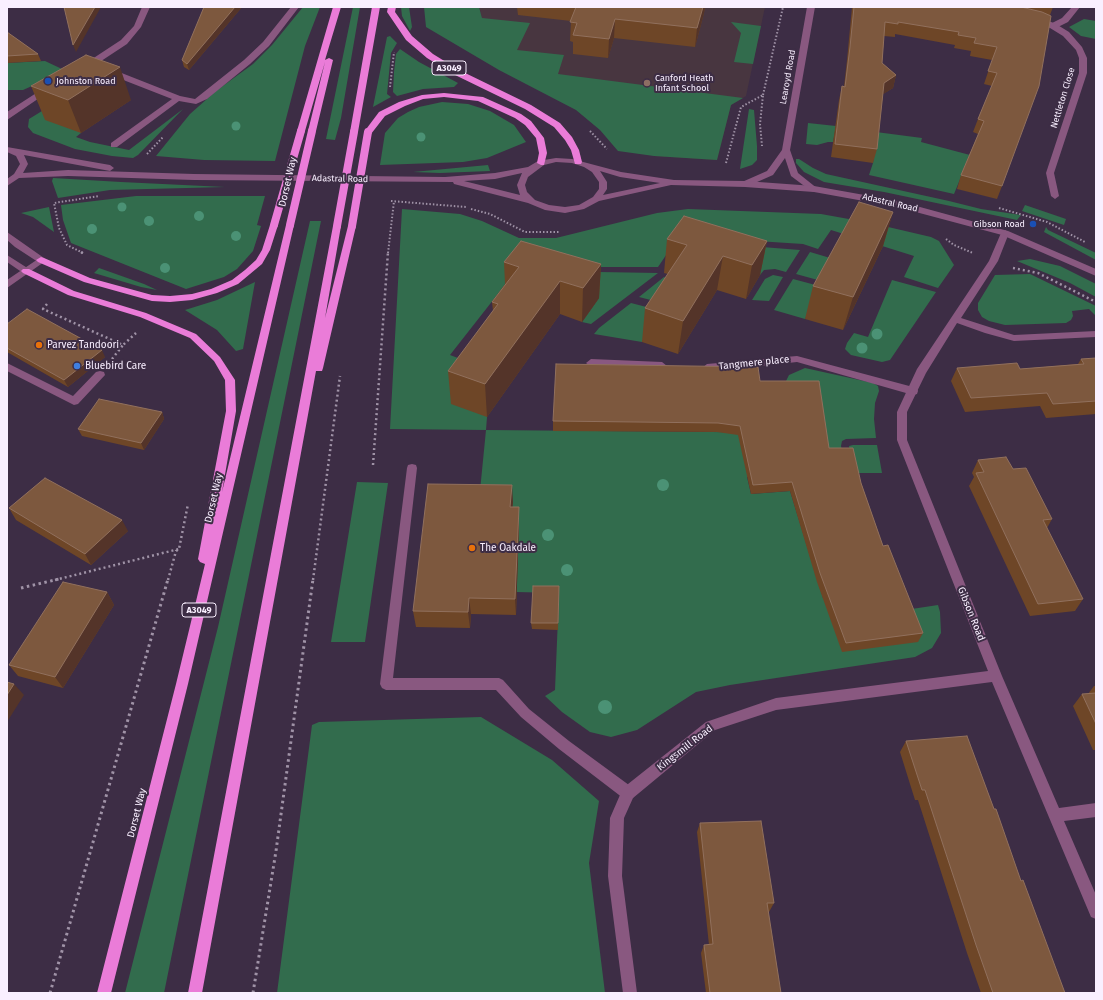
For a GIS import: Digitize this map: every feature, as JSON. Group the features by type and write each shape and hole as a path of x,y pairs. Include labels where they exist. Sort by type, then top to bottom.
{"highway":[{"path":"41,260 87,280 152,298 170,300 192,297 214,291 235,282 248,272 258,262 266,250 337,7"},
{"name":"Dorset Way","path":"104,993 182,684 341,7"},
{"path":"195,993 266,606 293,470 376,7"},
{"name":"A3049","path":"392,7 391,12 408,38 430,56 456,72 528,107 557,125 572,144 578,162"},
{"path":"293,470 347,252 368,132 382,114 402,104 422,97 444,95 480,99 528,122 540,138 543,153 541,163"},
{"name":"A3049","path":"26,271 71,293 143,315 193,336 217,359 230,380 231,411 182,684"}],"street":[{"path":"77,72 98,67 137,27 146,7"},
{"path":"98,67 178,98 196,102 247,62 266,44 295,7"},
{"name":"Learoyd Road","path":"745,184 770,172 786,150 811,7"},
{"path":"1053,26 1065,20 1076,7"},
{"name":"Nettleton Close","path":"1029,17 1053,26 1073,40 1080,49 1083,58 1083,72 1050,174 1055,196"},
{"path":"7,118 10,114 57,84"},
{"path":"114,145 178,98"},
{"path":"7,183 17,176 24,164 20,155 11,150"},
{"name":"Adastral Road","path":"11,150 140,175"},
{"name":"Learoyd Road","path":"786,150 794,174 814,189"},
{"name":"Adastral Road","path":"532,202 523,193 521,185 524,176 531,169 541,163 556,160 578,162 620,174 674,183 745,184 814,189 898,204 1005,233 1096,273"},
{"name":"Adastral Road","path":"587,165 595,170 603,182 603,189 596,199"},
{"name":"Adastral Road","path":"17,176 68,173 194,177 445,180 495,176 531,169"},
{"name":"Adastral Road","path":"445,180 493,190 548,208 565,210 581,207 596,199 674,183"},
{"name":"Gibson Road","path":"1005,233 993,261 921,372 914,391 902,412 902,440 996,676 1096,912"},
{"path":"7,235 18,245 41,260 7,285"},
{"path":"7,258 26,271"},
{"path":"955,319 988,331 1014,338 1096,334"},
{"name":"Tangmere place","path":"694,367 710,368 797,359 914,391"},
{"path":"591,363 670,366"},
{"path":"7,367 74,401 100,375"},
{"path":"412,468 386,684 499,684 525,713 564,745 628,793"},
{"name":"Kingsmill Road","path":"630,993 615,876 617,818 628,793 711,726 776,704 996,676"},
{"path":"1056,815 1096,810"}],"path":[{"path":"783,7 763,95 760,124 763,148 786,150"},
{"path":"402,104 389,93 393,53 408,38"},
{"path":"727,163 741,107 763,95"},
{"path":"590,130 610,152"},
{"path":"373,465 385,279 394,201"},
{"path":"54,203 59,228 67,245 86,255"},
{"path":"49,300 43,309 122,345 136,333 143,333"},
{"path":"253,993 276,851 341,369"},
{"path":"50,993 176,551 179,549 190,496"},
{"path":"22,588 179,549"}],"shaded area":[{"name":"Canford Heath Infant School","path":"479,7 765,7 746,96 731,105 717,160 654,156 486,33"}],"green space":[{"path":"303,7 320,7 305,46 275,161 204,160 156,156 190,114 216,91 253,64 272,45"},
{"path":"353,7 360,7 341,118 335,140 326,139"},
{"path":"401,7 409,7 412,27 410,31 402,16"},
{"path":"424,7 479,7 482,18 530,23 517,50 564,55 558,74 743,98 731,105 717,160 654,156 618,151 600,130 576,110 499,70 426,27"},
{"path":"1084,19 1096,21 1096,39 1081,36 1069,27"},
{"path":"731,22 761,26 753,64 734,62 741,33"},
{"path":"390,36 397,43 391,53 387,94 391,97 373,107 387,37"},
{"path":"400,49 419,62 458,83 454,87 423,89 397,96 393,92 394,72 396,54"},
{"path":"45,61 62,69 23,90 7,90 7,63"},
{"path":"68,95 56,107 81,133 76,137 90,142 129,150 183,109 138,155 133,158 112,156 75,149 33,133 28,127 29,119"},
{"path":"442,102 468,104 490,111 514,125 526,142 487,158 463,162 380,165 385,133 398,118 419,107"},
{"path":"749,109 754,110 757,160 752,165 740,169"},
{"path":"808,123 836,126 833,142 817,145 806,144"},
{"path":"876,132 922,138 921,142 970,155 954,194 869,175 873,163"},
{"path":"796,159 799,159 826,174 981,209 1021,215 1017,220 884,192 824,182 804,172 796,163"},
{"path":"488,165 490,171 440,173 413,172"},
{"path":"53,178 225,187 110,190 58,198 52,181"},
{"path":"136,196 265,196 257,225 261,226 253,251 237,269 224,277 186,289 71,243 63,220 61,205"},
{"path":"1025,205 1066,219 1064,225 1022,211"},
{"path":"49,207 54,232 33,217 21,213"},
{"path":"402,209 460,214 482,221 519,238 556,238 657,213 688,209 821,214 871,223 931,237 939,241 954,265 938,288 904,277 914,256 831,230 818,249 803,244 679,236 658,267 519,267 450,355 479,366 487,417 486,430 390,429"},
{"path":"310,221 321,221 164,993 125,993 218,627"},
{"path":"1046,227 1048,230 1096,253 1096,260 1044,232"},
{"path":"686,241 800,250 786,272 775,269 764,270 760,275 680,250"},
{"path":"810,252 837,260 825,282 796,274"},
{"path":"1030,259 1060,266 1096,284 1096,297 1070,283 1017,261"},
{"path":"99,268 157,290 141,287 94,273"},
{"path":"599,272 658,273 591,324 582,322 599,298"},
{"path":"1030,274 1096,306 1096,316 1089,309 1072,311 1073,316 1071,320 1066,323 1005,325 989,321 982,317 978,310 978,303 995,275"},
{"path":"773,275 783,277 769,301 752,300 765,279"},
{"path":"664,277 681,282 666,304 639,297"},
{"path":"793,279 823,287 805,319 774,310"},
{"path":"892,280 936,292 890,360 882,362 851,355 845,349 847,343 854,333 868,337"},
{"path":"255,282 243,349 236,351 217,330 185,310 217,300"},
{"path":"631,303 662,311 642,342 594,334 599,328"},
{"path":"805,368 873,383 878,386 879,391 875,403 874,419 876,438 846,439 842,441 841,446 843,455 747,477 751,494 790,491 823,598 905,610 938,605 940,612 941,633 932,648 915,657 730,685 696,692 637,730 611,737 590,732 562,712 545,696 555,690 559,593 516,592 478,511 486,430 822,433 788,391 786,381 789,375"},
{"path":"877,445 882,473 853,473 849,446"},
{"path":"357,482 388,483 365,642 331,642"},
{"path":"481,717 552,760 599,801 589,863 605,993 277,993 312,725 319,722"}],"building":[{"path":"64,7 95,7 73,45"},
{"path":"204,7 235,7 187,64 182,60"},
{"path":"576,7 703,7 697,28 615,19 609,39 573,35 577,23 570,22"},
{"path":"854,7 1021,7 1042,12 1051,16 1039,86 1002,186 961,175 984,121 978,119 997,73 988,71 997,47 974,43 976,38 958,35 959,32 898,22 898,24 885,22 882,63 896,75 884,83 877,149 835,144 842,86 845,87"},
{"path":"7,32 38,54 7,56"},
{"path":"86,55 120,67 68,100 31,86"},
{"path":"859,202 893,212 853,297 813,286"},
{"path":"684,216 767,241 752,265 723,256 683,321 645,308 687,245 667,239"},
{"path":"521,241 601,264 583,288 560,281 485,384 448,371 498,304 492,302 519,267 504,262"},
{"path":"27,309 102,350 64,380 7,348 7,324"},
{"path":"1096,358 1096,401 1053,404 1047,393 971,398 957,368 1017,363 1020,369 1084,364 1081,359"},
{"path":"556,364 758,367 760,381 819,381 829,448 853,448 861,483 883,546 888,545 923,633 846,643 820,573 792,482 753,485 740,426 718,423 553,421"},
{"path":"99,399 162,412 141,443 78,429"},
{"path":"1006,457 1013,469 1026,468 1052,519 1043,520 1083,599 1038,604 976,473 984,472 978,460"},
{"path":"45,478 122,520 85,554 9,508"},
{"name":"The Oakdale","path":"428,484 512,485 510,507 519,507 515,599 469,598 468,612 413,611"},
{"path":"63,582 107,592 55,677 9,665"},
{"path":"533,586 559,586 558,623 531,623"},
{"path":"7,682 14,684 7,695"},
{"path":"1096,693 1096,724 1082,694"},
{"path":"967,736 994,809 996,809 1021,881 1023,880 1065,993 993,993 925,790 922,790 906,741"},
{"path":"761,821 774,903 767,903 781,993 710,993 704,945 713,944 700,823"}],"place":[{"name":"Johnston Road","path":"48,81"},
{"name":"Canford Heath Infant School","path":"647,83"},
{"name":"Gibson Road","path":"1033,224"},
{"name":"Parvez Tandoori","path":"39,345"},
{"name":"Bluebird Care","path":"77,366"},
{"name":"The Oakdale","path":"472,548"}]}
